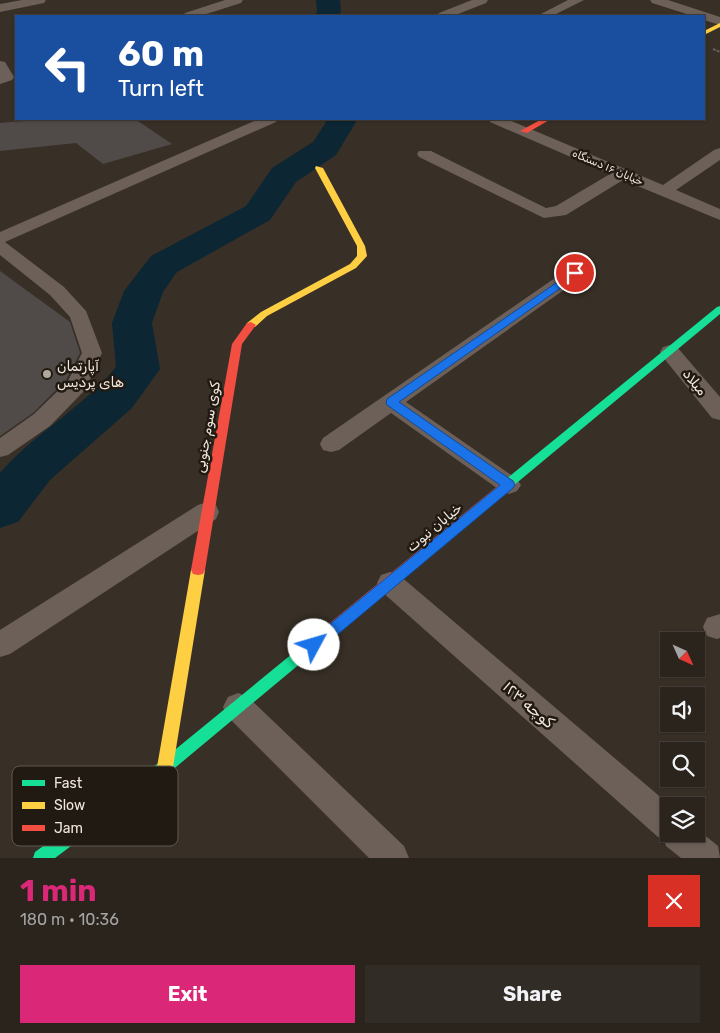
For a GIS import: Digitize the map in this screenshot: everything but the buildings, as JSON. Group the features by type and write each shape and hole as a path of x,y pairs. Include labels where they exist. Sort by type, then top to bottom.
{"street":[{"path":"0,8 40,0"},
{"path":"192,15 237,0"},
{"path":"445,15 482,0"},
{"path":"545,15 578,0"},
{"path":"656,0 704,15"},
{"path":"705,15 720,20"},
{"path":"705,33 720,25"},
{"path":"0,238 268,120"},
{"name":"خیابان ۱۶ دستگاه","path":"497,120 720,215"},
{"path":"524,131 545,120"},
{"path":"664,191 720,153"},
{"path":"425,154 544,213 560,211 623,173"},
{"name":"کوی سوم جنوبی","path":"165,766 237,344 247,328 264,314 353,266 362,256 361,246 319,168"},
{"path":"0,246 57,290 80,315 92,353 77,385 42,420 0,449"},
{"path":"331,444 575,273"},
{"name":"خیابان نبوت","path":"166,766 720,309"},
{"name":"میلاد","path":"670,352 720,412"},
{"path":"391,402 509,485"},
{"path":"0,645 208,512"},
{"name":"کوچه ۱۲۳","path":"390,583 660,818"},
{"path":"238,707 392,858"},
{"path":"687,842 706,858"},
{"name":"خیابان نبوت","path":"41,858 57,846"}],"waterway":[{"path":"327,15 329,12 328,0"},
{"path":"0,508 33,467 116,397 138,369 132,323 144,291 164,264 258,213 284,175 325,148 341,122 340,120"}],"traffic: fast":[{"path":"509,483 720,309"},
{"path":"166,766 303,653"},
{"path":"41,858 57,846"}],"traffic: slow":[{"path":"705,32 720,25"},
{"path":"251,325 264,314 353,266 362,256 361,246 319,168"},
{"path":"165,766 198,570"}],"traffic: jam":[{"path":"524,131 545,120"},
{"path":"198,570 237,344 251,325"},
{"path":"303,653 509,483"}],"place":[{"name":"آپارتمان های پردیس","path":"47,374"}],"route":[{"path":"314,645 509,485 391,402 575,273"}]}
